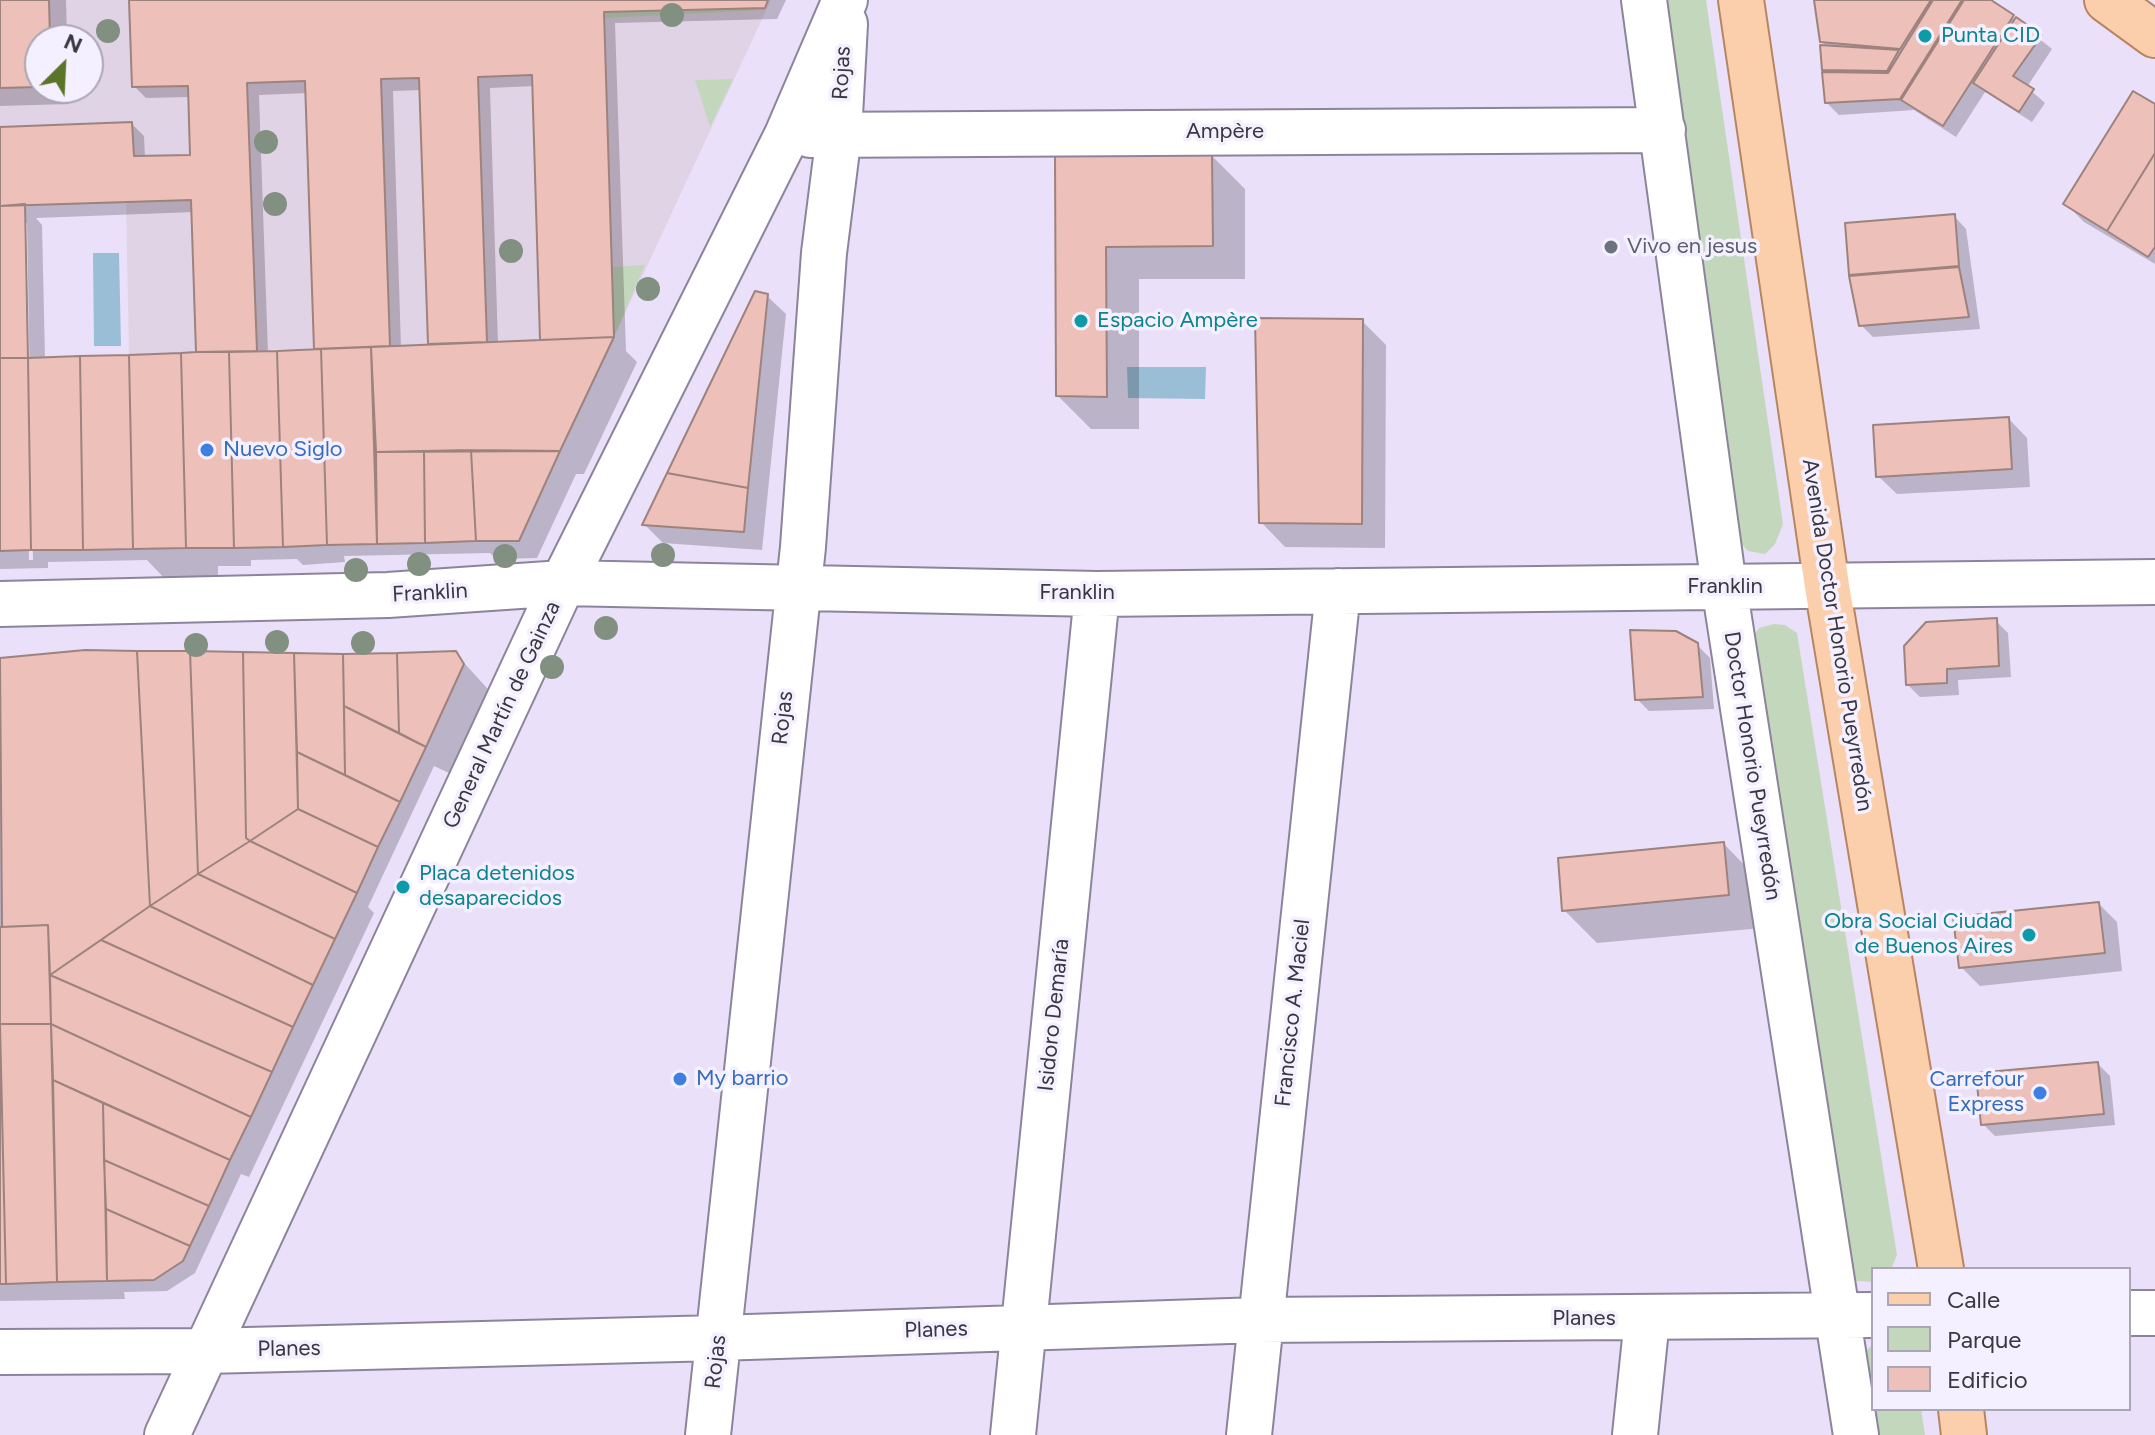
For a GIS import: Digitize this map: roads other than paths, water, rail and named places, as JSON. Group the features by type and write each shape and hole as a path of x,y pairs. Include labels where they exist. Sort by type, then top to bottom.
{"main road":[{"name":"Avenida Doctor Honorio Pueyrredón","path":"1741,0 1827,586 1941,1267"},
{"path":"2107,0 2155,35"},
{"path":"1961,1411 1964,1435"}],"street":[{"name":"Rojas","path":"708,1435 797,590 824,253 839,134 846,0"},
{"name":"General Martín de Gainza","path":"167,1435 563,583 787,135 846,0"},
{"name":"Doctor Honorio Pueyrredón","path":"1644,0 1724,586 1855,1315 1856,1435"},
{"name":"Ampère","path":"787,135 1663,130"},
{"name":"Franklin","path":"0,604 401,595 563,583 1097,594 2155,582"},
{"name":"Francisco A. Maciel","path":"1249,1435 1338,591"},
{"name":"Isidoro Demaría","path":"1013,1435 1097,594"},
{"path":"2131,1313 2155,1313"},
{"name":"Planes","path":"0,1352 207,1351 1260,1320 1855,1315"},
{"path":"1635,1435 1647,1319"}],"water":[{"path":"93,253 119,253 121,346 94,346"},
{"path":"1127,367 1206,367 1205,399 1128,398"}],"place":[{"name":"Punta CID","path":"1925,36"},
{"name":"Vivo en jesus","path":"1611,247"},
{"name":"Espacio Ampère","path":"1081,321"},
{"name":"Nuevo Siglo","path":"207,450"},
{"name":"Placa detenidos desaparecidos","path":"403,887"},
{"name":"Obra Social Ciudad de Buenos Aires","path":"2029,935"},
{"name":"My barrio","path":"680,1079"},
{"name":"Carrefour Express","path":"2040,1093"}]}
